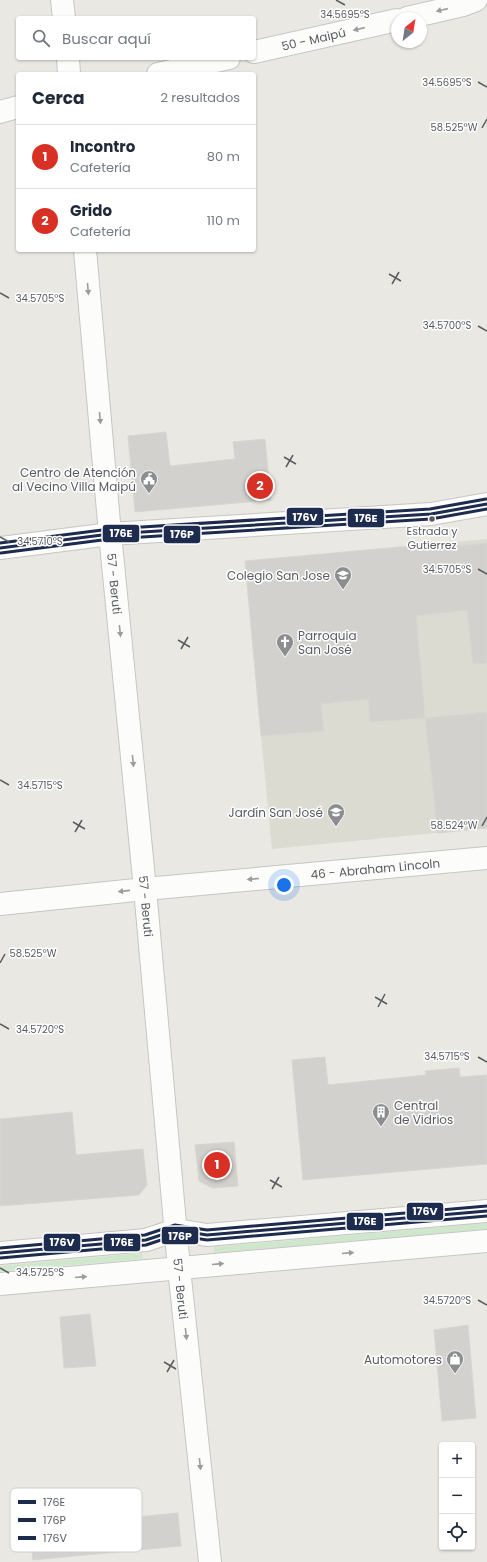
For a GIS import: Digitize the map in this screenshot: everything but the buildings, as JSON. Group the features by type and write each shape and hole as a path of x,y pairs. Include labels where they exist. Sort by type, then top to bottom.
{"street":[{"path":"62,0 64,16"},
{"path":"427,13 463,5 476,0"},
{"name":"50 - Maipú","path":"256,52 391,21"},
{"path":"68,60 69,72"},
{"path":"167,72 220,60"},
{"path":"0,112 16,108"},
{"name":"57 - Beruti","path":"85,252 110,534 145,889 179,1268 210,1562"},
{"path":"0,548 110,534 431,514 487,504"},
{"name":"46 - Abraham Lincoln","path":"0,904 145,889 487,858"},
{"path":"0,1253 146,1240 176,1230 207,1235 487,1211"},
{"path":"0,1284 487,1241"}],"shaded area":[{"path":"487,539 487,828 272,849 261,736 324,731 305,556"}],"green space":[{"path":"487,1223 487,1229 214,1253 214,1247"},
{"path":"142,1253 143,1259 0,1271 0,1266"}],"transit line":[{"name":"176V","path":"0,543 110,529 430,509 486,499"},
{"name":"176E","path":"0,548 110,534 431,514 487,504"},
{"name":"176P","path":"1,553 110,539 431,519 487,509"},
{"name":"176V","path":"0,1248 145,1235 175,1225 207,1230 487,1206"},
{"name":"176E","path":"0,1253 146,1240 176,1230 207,1235 487,1211"},
{"name":"176P","path":"0,1258 146,1245 176,1235 207,1240 487,1216"}],"place":[{"name":"Grido","path":"260,486"},
{"name":"Centro de Atención al Vecino Villa Maipú","path":"149,494"},
{"name":"Estrada y Gutierrez","path":"432,519"},
{"name":"Colegio San Jose","path":"343,590"},
{"name":"Parroquia San José","path":"285,657"},
{"name":"Jardín San José","path":"336,827"},
{"name":"Central de Vidrios","path":"381,1127"},
{"name":"Incontro","path":"217,1165"},
{"name":"Automotores","path":"455,1374"}]}
